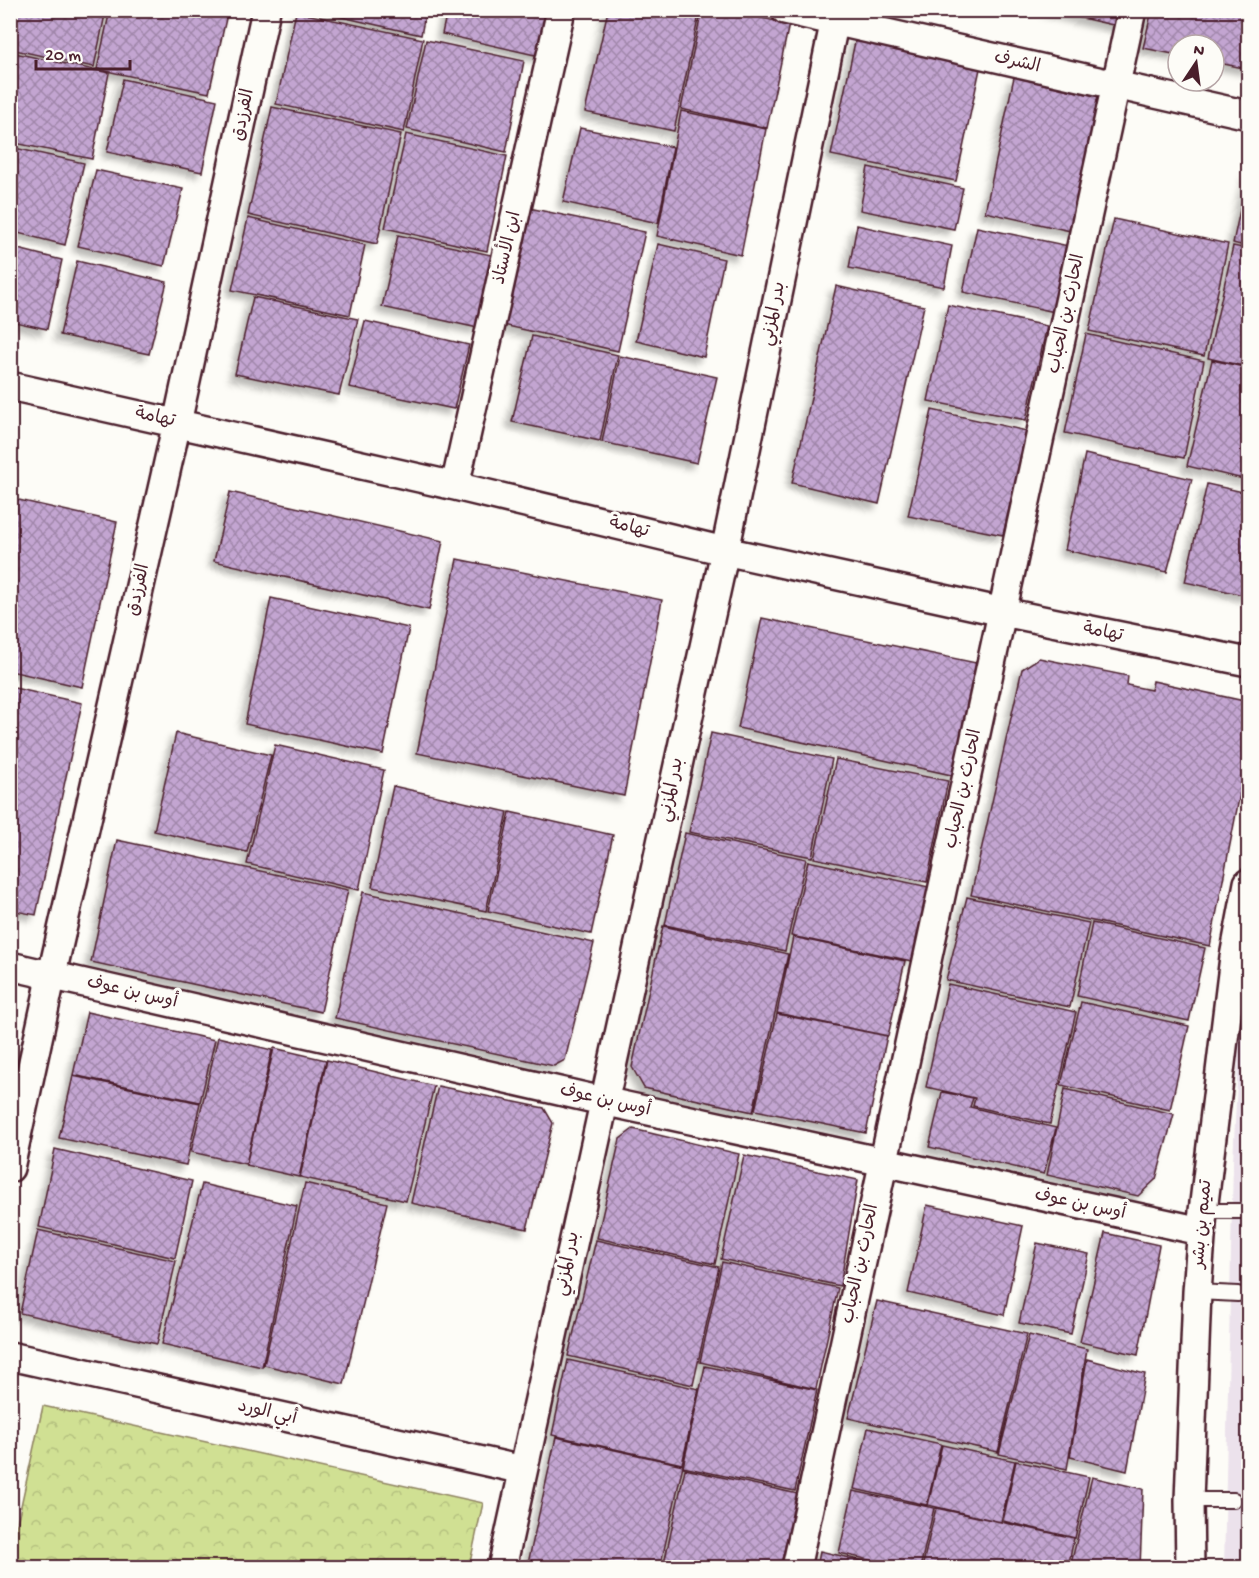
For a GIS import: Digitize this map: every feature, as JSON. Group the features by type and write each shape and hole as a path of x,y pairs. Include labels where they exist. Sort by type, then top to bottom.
{"street":[{"name":"الفرزدق","path":"10,1168 177,423 266,10"},
{"name":"ابن الأستاذ","path":"455,486 561,10"},
{"name":"الشرف","path":"785,10 836,16 1116,86 1248,115"},
{"name":"الحارث بن الحباب","path":"796,1568 1132,10"},
{"name":"بدر المزني","path":"502,1568 725,551 836,16"},
{"name":"تهامة","path":"10,386 455,486 725,551 1003,612 1248,662"},
{"name":"تميم بن بشر","path":"1190,1568 1189,1500 1202,1221 1234,957 1248,883"},
{"name":"أوس بن عوف","path":"10,966 883,1163 1202,1221"},
{"name":"أبي الورد","path":"10,1356 523,1470"}],"lane":[{"path":"1202,1221 1248,1211"},
{"path":"1197,1292 1238,1294"},
{"path":"1189,1500 1234,1500"}],"shaded area":[{"path":"1248,937 1248,1567 1224,1568 1233,1162 1243,961"}],"green space":[{"path":"43,1406 483,1503 469,1567 11,1567 11,1551"}],"building":[{"path":"10,10 106,10 94,67 10,49"},
{"path":"110,10 228,10 209,93 97,69"},
{"path":"311,10 426,10 421,35"},
{"path":"447,10 555,10 544,57 442,34"},
{"path":"608,10 700,10 674,131 585,112"},
{"path":"702,10 727,10 789,24 767,128 681,109"},
{"path":"1046,10 1126,10 1122,27"},
{"path":"1152,10 1248,10 1248,69 1226,64 1226,33 1166,33 1166,53 1143,48"},
{"path":"296,12 423,39 404,132 276,104"},
{"path":"856,37 981,64 956,181 831,155"},
{"path":"426,40 524,61 506,152 407,129"},
{"path":"10,52 109,73 92,159 10,142"},
{"path":"1014,77 1104,98 1075,232 985,212"},
{"path":"123,79 217,100 202,172 107,152"},
{"path":"272,107 401,134 377,244 248,215"},
{"path":"681,111 766,129 741,255 657,236"},
{"path":"580,128 673,147 658,223 563,202"},
{"path":"406,134 507,156 487,251 385,228"},
{"path":"10,147 84,163 65,245 10,231"},
{"path":"868,167 963,188 954,229 860,210"},
{"path":"96,170 183,189 164,266 78,246"},
{"path":"1248,172 1248,247 1233,243"},
{"path":"529,208 645,232 618,351 503,325"},
{"path":"248,218 365,245 350,315 232,290"},
{"path":"1114,219 1228,244 1204,356 1089,331"},
{"path":"857,225 952,246 944,287 849,268"},
{"path":"977,227 1069,246 1055,312 963,292"},
{"path":"398,235 496,256 478,328 382,307"},
{"path":"658,244 724,259 704,357 636,341"},
{"path":"1233,246 1248,249 1248,367 1208,358"},
{"path":"10,247 62,260 47,329 10,321"},
{"path":"77,261 167,282 149,354 60,335"},
{"path":"836,286 924,306 879,504 792,483"},
{"path":"253,297 358,319 339,395 235,374"},
{"path":"948,305 1047,326 1026,420 928,401"},
{"path":"365,321 469,345 454,409 349,387"},
{"path":"1086,334 1204,361 1184,458 1065,433"},
{"path":"532,336 618,355 600,441 512,422"},
{"path":"620,356 717,377 697,463 602,442"},
{"path":"1212,360 1248,368 1248,480 1187,466"},
{"path":"932,410 1027,431 1003,535 908,516"},
{"path":"1085,454 1192,479 1167,572 1065,550"},
{"path":"1207,484 1248,493 1248,596 1185,582"},
{"path":"230,492 443,541 429,610 214,561"},
{"path":"10,498 117,522 82,687 10,671"},
{"path":"457,559 662,600 624,796 417,753"},
{"path":"271,598 409,628 383,754 245,724"},
{"path":"762,618 981,664 956,776 738,728"},
{"path":"1039,658 1128,676 1127,685 1151,690 1153,681 1244,701 1248,708 1248,753 1210,946 971,895 1022,669"},
{"path":"10,687 82,703 36,915 10,910"},
{"path":"176,733 271,755 247,852 154,831"},
{"path":"711,733 832,759 812,857 689,832"},
{"path":"275,745 384,770 359,890 247,864"},
{"path":"836,759 948,781 927,882 814,858"},
{"path":"393,786 508,812 486,911 372,887"},
{"path":"510,812 613,835 591,934 488,911"},
{"path":"685,833 806,859 785,951 665,925"},
{"path":"117,840 348,890 321,1012 91,962"},
{"path":"808,861 929,887 912,961 791,936"},
{"path":"363,892 594,943 565,1060 554,1066 335,1018"},
{"path":"967,897 1089,923 1070,1007 946,980"},
{"path":"1092,923 1205,948 1189,1021 1077,996"},
{"path":"663,926 788,954 753,1112 644,1088 632,1067"},
{"path":"793,937 905,961 888,1036 777,1013"},
{"path":"948,984 1076,1012 1050,1124 973,1106 975,1098 926,1087"},
{"path":"1081,1002 1189,1026 1170,1110 1061,1085"},
{"path":"87,1012 215,1040 200,1102 73,1075"},
{"path":"777,1014 887,1036 866,1133 755,1110"},
{"path":"218,1037 272,1050 246,1164 191,1152"},
{"path":"274,1048 326,1060 299,1177 246,1165"},
{"path":"327,1060 434,1086 406,1201 300,1177"},
{"path":"73,1076 200,1103 186,1165 59,1138"},
{"path":"438,1086 544,1108 553,1123 527,1229 411,1203"},
{"path":"1065,1089 1174,1114 1156,1179 1138,1196 1047,1175"},
{"path":"942,1092 973,1098 970,1107 1056,1128 1044,1174 929,1147"},
{"path":"633,1129 739,1154 715,1264 597,1238 620,1139"},
{"path":"55,1149 192,1181 175,1258 39,1227"},
{"path":"744,1155 858,1180 840,1286 721,1259"},
{"path":"305,1183 387,1203 344,1384 264,1365"},
{"path":"202,1184 297,1206 262,1367 162,1344"},
{"path":"927,1205 1023,1226 1004,1315 908,1293"},
{"path":"38,1230 176,1261 157,1344 20,1313"},
{"path":"1105,1233 1159,1245 1138,1355 1080,1342"},
{"path":"596,1240 719,1267 693,1385 568,1356"},
{"path":"1037,1243 1089,1254 1071,1334 1019,1323"},
{"path":"722,1262 838,1288 816,1389 700,1362"},
{"path":"877,1301 1027,1334 998,1452 848,1418"},
{"path":"1029,1335 1087,1349 1067,1469 999,1454"},
{"path":"1087,1359 1145,1374 1127,1471 1070,1457"},
{"path":"568,1360 699,1389 682,1464 552,1435"},
{"path":"705,1366 817,1390 795,1491 683,1467"},
{"path":"868,1428 941,1444 927,1505 854,1489"},
{"path":"556,1437 683,1465 660,1568 527,1568"},
{"path":"942,1445 1015,1461 1001,1522 928,1505"},
{"path":"1016,1461 1089,1477 1075,1538 1003,1521"},
{"path":"685,1469 798,1494 780,1568 663,1568"},
{"path":"1092,1477 1143,1489 1140,1568 1070,1568"},
{"path":"853,1491 934,1508 920,1568 905,1568 839,1553"},
{"path":"936,1508 1074,1538 1068,1568 922,1568"},
{"path":"820,1551 893,1568 817,1568"}]}
